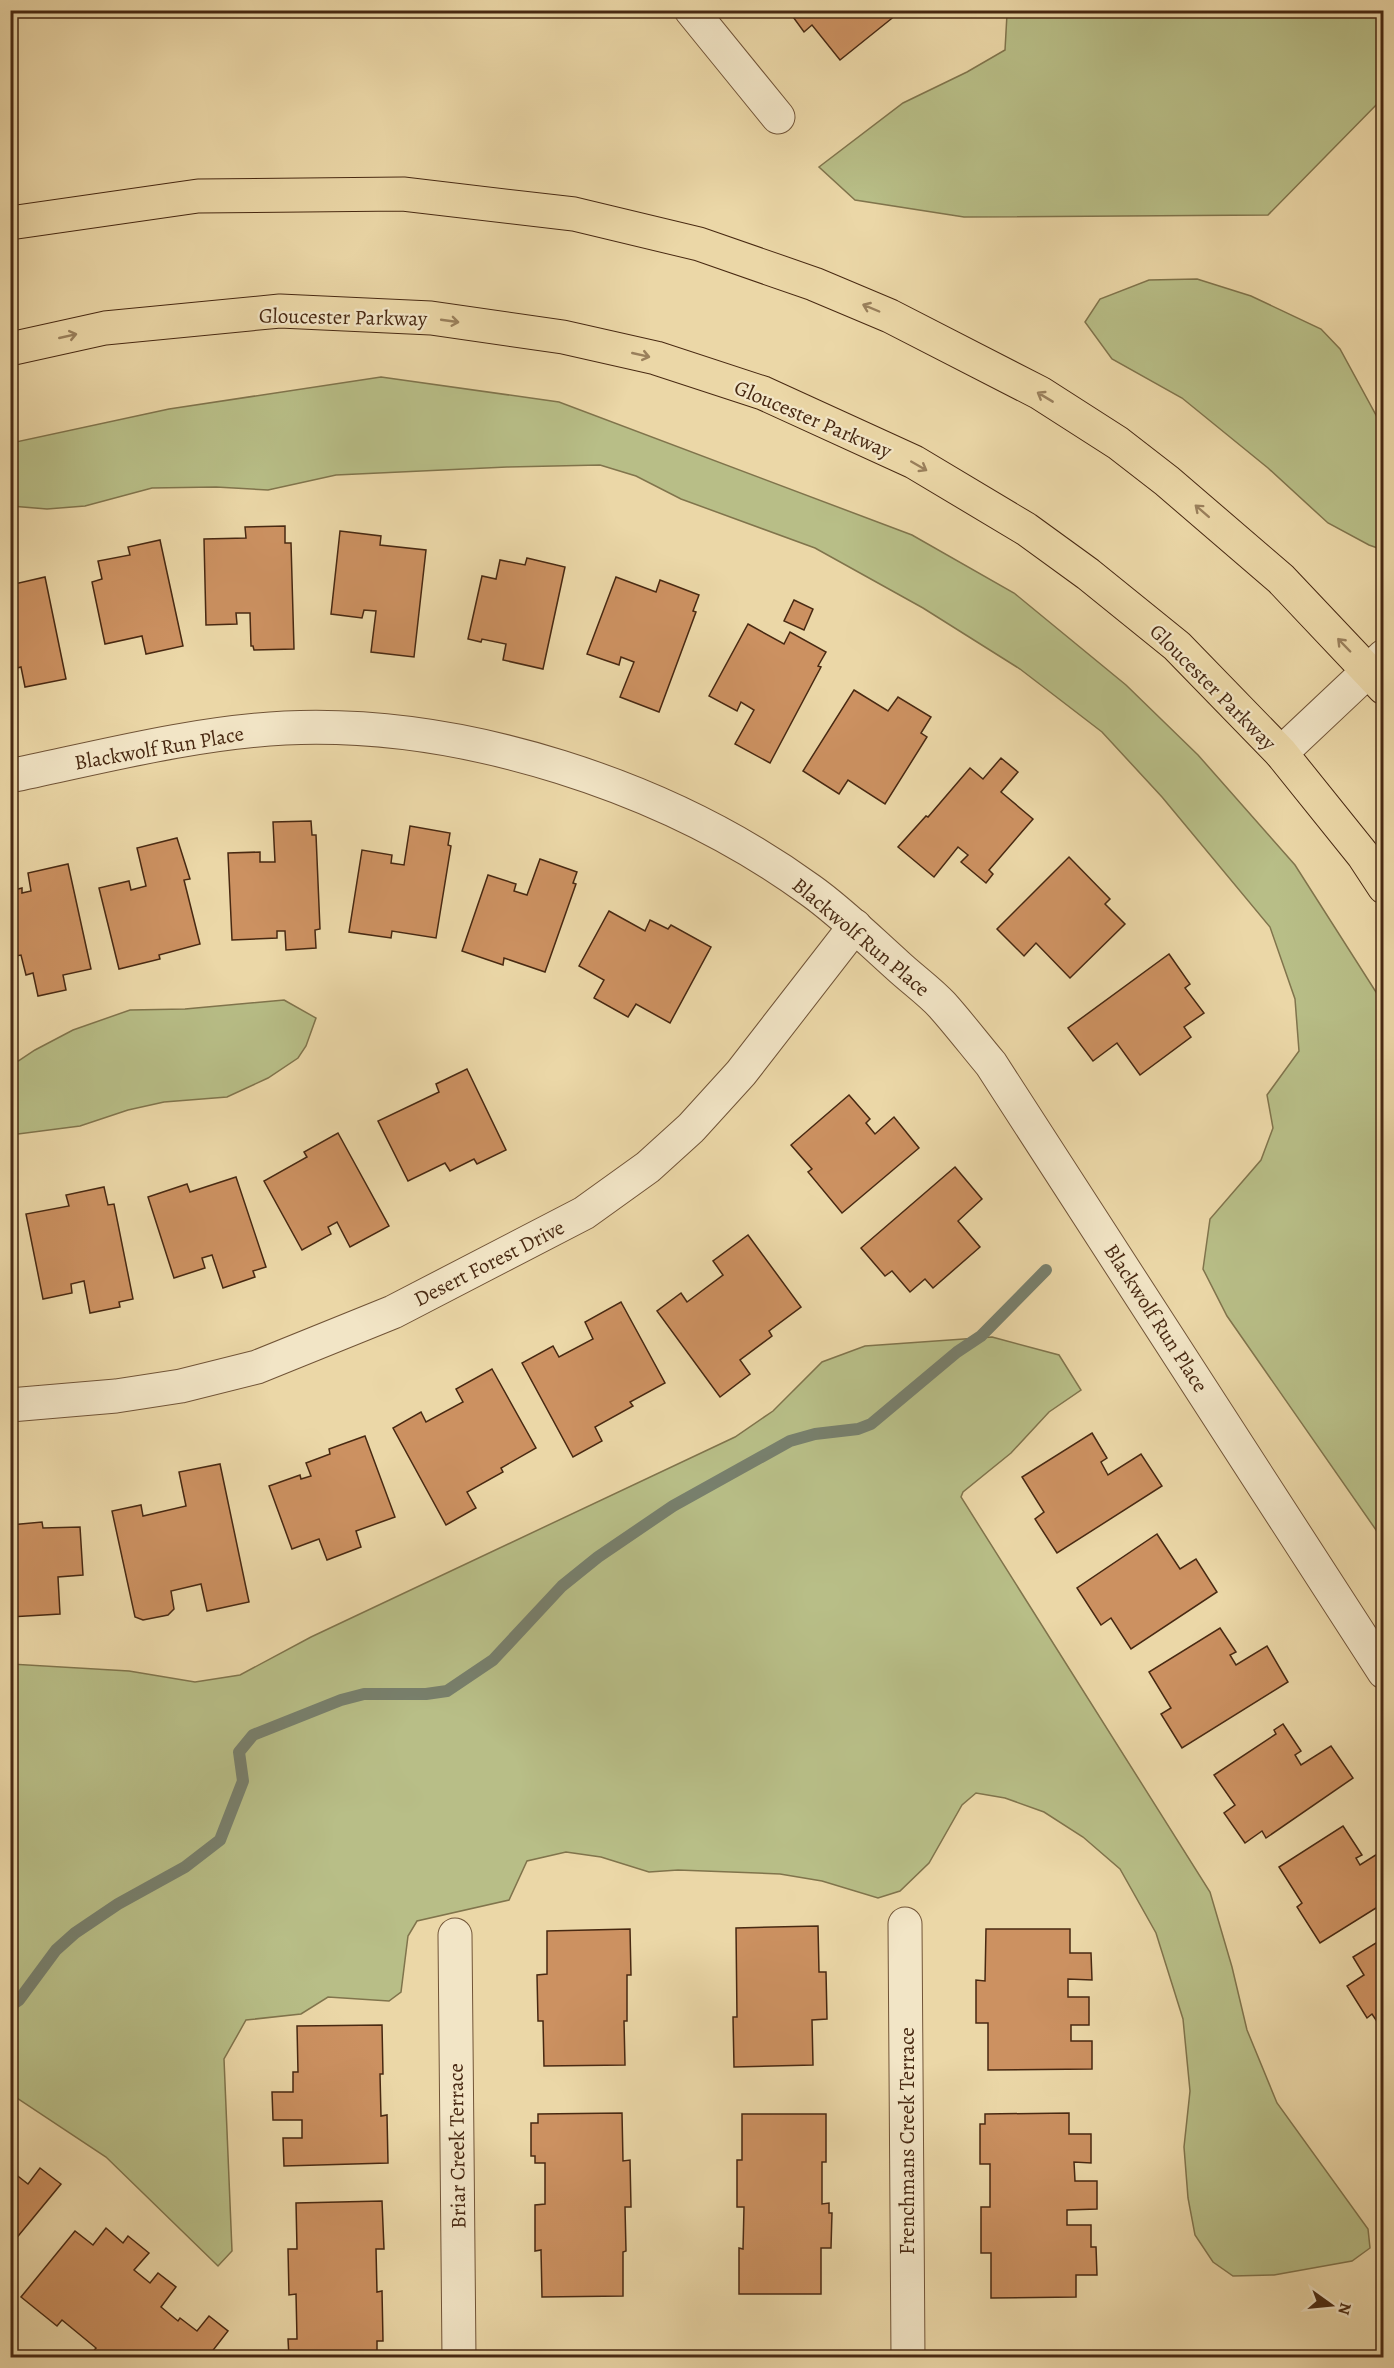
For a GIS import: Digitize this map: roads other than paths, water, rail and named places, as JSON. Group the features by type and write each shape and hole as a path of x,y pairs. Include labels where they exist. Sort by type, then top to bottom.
{"main road":[{"path":"10,223 198,196 403,194 574,214 699,244 814,284 890,316 1040,393 1118,443 1167,481 1281,579 1378,671"},
{"name":"Gloucester Parkway","path":"10,349 105,328 280,311 431,318 563,337 656,358 763,393 914,462 1026,529 1088,574 1178,646 1281,753 1363,855 1383,887"}],"street":[{"path":"691,10 778,117"},
{"path":"1281,753 1378,671"},
{"name":"Blackwolf Run Place","path":"10,776 217,733 288,728 357,729 439,736 517,755 572,772 665,806 736,842 811,890 855,926 941,1004 991,1064 1383,1672"},
{"name":"Desert Forest Drive","path":"10,1405 116,1396 181,1386 257,1367 393,1312 584,1213 648,1167 691,1128 741,1073 855,926"},
{"name":"Frenchmans Creek Terrace","path":"906,1924 908,2358"},
{"name":"Briar Creek Terrace","path":"455,1935 459,2358"}],"waterway":[{"path":"10,2006 19,2000 56,1950 75,1933 118,1904 185,1867 220,1840 243,1781 239,1752 253,1735 341,1700 364,1694 426,1694 447,1691 493,1660 562,1586 598,1557 673,1506 790,1441 815,1434 858,1429 871,1424 957,1352 981,1336 1046,1270"}]}
